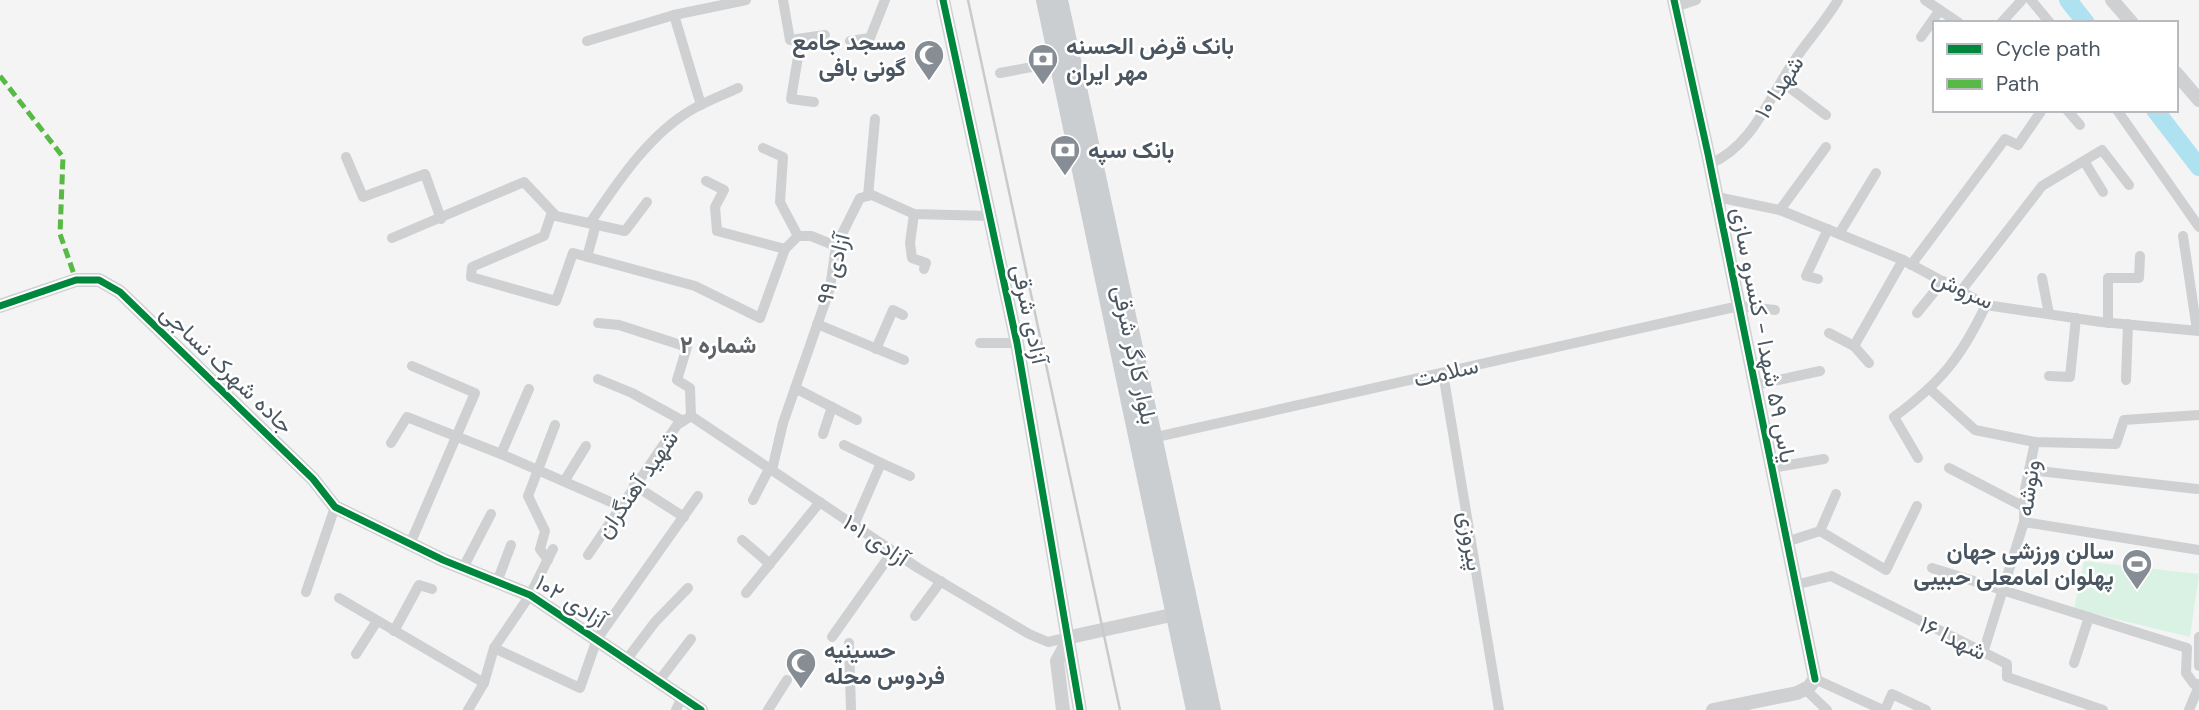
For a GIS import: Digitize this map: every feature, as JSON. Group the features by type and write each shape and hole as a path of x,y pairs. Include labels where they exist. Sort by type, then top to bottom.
{"main road":[{"name":"بلوار کارگر شرقی","path":"1045,0 1152,438 1212,710"},
{"name":"بلوار کارگر شرقی","path":"1059,0 1087,166 1195,710"}],"street":[{"path":"587,41 674,15 746,0"},
{"path":"783,0 790,40 825,35"},
{"path":"850,41 870,38 885,0"},
{"name":"آزادی شرقی","path":"943,0 1017,342 1070,637 1080,710"},
{"path":"1675,4 1696,0"},
{"name":"شهدا ۱۰","path":"1710,164 1724,158 1741,145 1839,0"},
{"path":"2003,21 2022,0"},
{"path":"2031,0 2048,21"},
{"path":"2112,0 2130,21"},
{"name":"یاس ۵۹ شهدا - کنسرو سازی","path":"1675,4 1795,585 1810,684"},
{"path":"1921,37 1933,4 1956,21"},
{"path":"674,15 701,105"},
{"path":"801,39 791,99 814,102"},
{"path":"1000,73 1058,62"},
{"path":"2178,76 2199,100"},
{"path":"1782,82 1826,115"},
{"path":"587,257 593,223 637,159 663,131 701,105 738,88"},
{"path":"1854,346 1907,262 2005,139 2018,145 2041,112"},
{"path":"2069,112 2080,125"},
{"path":"2118,112 2199,227"},
{"path":"875,119 868,196 914,214 990,216"},
{"path":"1780,210 1826,147"},
{"path":"763,148 783,157 780,202 798,236"},
{"path":"1961,291 2042,186 2102,150 2129,186"},
{"path":"346,157 363,197 425,174 441,219"},
{"path":"2084,161 2103,192"},
{"path":"1818,279 1806,276 1833,232 1876,173"},
{"path":"706,181 724,190 715,206 717,231 785,249"},
{"path":"392,238 524,182 556,216 625,231 647,202"},
{"name":"آزادی ٩٩","path":"753,500 771,469 795,388 830,288 836,246 860,198 868,196"},
{"name":"سروش","path":"1717,197 1780,210 1907,262 1986,305 2108,323 2198,331"},
{"path":"552,212 544,236 472,267 471,277 556,301 573,253 695,286 760,318 785,249 798,236 811,236 836,246"},
{"path":"914,214 910,243 912,258 926,263 924,269"},
{"path":"2183,236 2198,331"},
{"path":"2108,323 2108,278 2138,278 2140,256"},
{"path":"2042,278 2049,314"},
{"name":"جاده شهرک نساجی","path":"0,306 76,281 99,280 120,292 313,479 335,507 410,544"},
{"path":"1917,313 1942,281"},
{"path":"1917,458 1894,417 1931,390 1967,345 1986,305"},
{"name":"سلامت","path":"1152,438 1739,306 1775,310"},
{"path":"876,349 892,310 904,315"},
{"path":"2049,376 2070,377 2076,318"},
{"path":"598,323 619,324 687,348 677,380 690,388 687,419"},
{"path":"817,324 904,360"},
{"path":"2126,380 2128,324"},
{"path":"1829,333 1854,346 1869,363"},
{"path":"979,343 1017,342"},
{"path":"410,544 475,393 412,366"},
{"path":"1755,384 1820,371"},
{"name":"پیروزی","path":"1443,373 1499,710"},
{"name":"آزادی ۱۰۱","path":"598,379 687,419 771,469 940,581 1030,634 1048,642 1070,637"},
{"path":"795,388 857,420"},
{"path":"501,454 529,389"},
{"path":"1931,390 1975,430 2035,442 2116,443 2124,420 2199,415"},
{"path":"823,434 832,407"},
{"path":"391,443 408,417 537,468 620,506"},
{"name":"شهید آهنگران","path":"587,555 634,485 687,419"},
{"path":"548,560 540,549 545,531 528,496 555,425"},
{"name":"ونوشه","path":"1983,653 2005,590 2024,522 2029,470 2035,442"},
{"path":"844,445 909,476"},
{"path":"565,480 586,446"},
{"path":"1771,468 1824,459"},
{"path":"854,525 881,463"},
{"path":"1949,468 2024,507"},
{"path":"2029,470 2197,489"},
{"path":"634,485 684,517"},
{"path":"1820,531 1836,494"},
{"path":"494,648 580,688 597,639 698,496"},
{"path":"746,593 820,502"},
{"path":"1786,542 1820,531 1886,570 1917,506"},
{"path":"306,592 335,507"},
{"path":"463,568 491,514"},
{"path":"2024,522 2199,550"},
{"path":"742,540 770,564"},
{"name":"آزادی ۱۰۲","path":"410,544 530,595 659,681 679,704 701,710"},
{"path":"497,582 511,545"},
{"path":"468,710 484,683 494,648 530,595 554,549"},
{"path":"832,637 893,551"},
{"path":"1932,568 2187,649 2186,673 2194,684 2199,685 2189,710"},
{"name":"شهدا ۱۶","path":"1795,585 1831,576 2007,664 2007,677 2103,710"},
{"path":"915,616 940,581"},
{"path":"394,631 419,585 432,589"},
{"path":"626,659 655,622 688,588"},
{"path":"339,597 484,683"},
{"path":"1063,710 1057,661 1070,637 1176,614"},
{"path":"2074,663 2089,617"},
{"path":"356,654 377,621"},
{"path":"2199,637 2199,666"},
{"path":"659,681 691,639"},
{"path":"849,643 851,710"},
{"path":"768,710 787,680"},
{"path":"1810,684 1827,710"},
{"path":"1713,710 1810,684 1884,710 1892,694 1926,710"}],"green space":[{"name":"سالن ورزشی جهان پهلوان امامعلی حبیبی","path":"2084,561 2199,574 2190,637 2074,609"}],"waterway":[{"path":"2068,0 2084,21"},
{"path":"2157,112 2199,167"}],"railway":[{"path":"968,0 1120,710"}],"marked path":[{"path":"0,76 63,157 60,234 76,280"}],"cycle path":[{"path":"943,0 1017,343 1080,710"},
{"path":"1674,0 1815,679"},
{"path":"0,306 76,280 99,280 120,292 313,479 335,507 443,560 530,595 701,710"}],"place":[{"name":"مسجد جامع گونی بافی","path":"929,82"},
{"name":"بانک قرض الحسنه مهر ایران","path":"1043,86"},
{"name":"بانک سپه","path":"1065,177"},
{"name":"سالن ورزشی جهان پهلوان امامعلی حبیبی","path":"2137,591"},
{"name":"حسینیه فردوس محله","path":"801,690"}],"district":[{"name":"شماره ۲","path":"718,345"}]}
